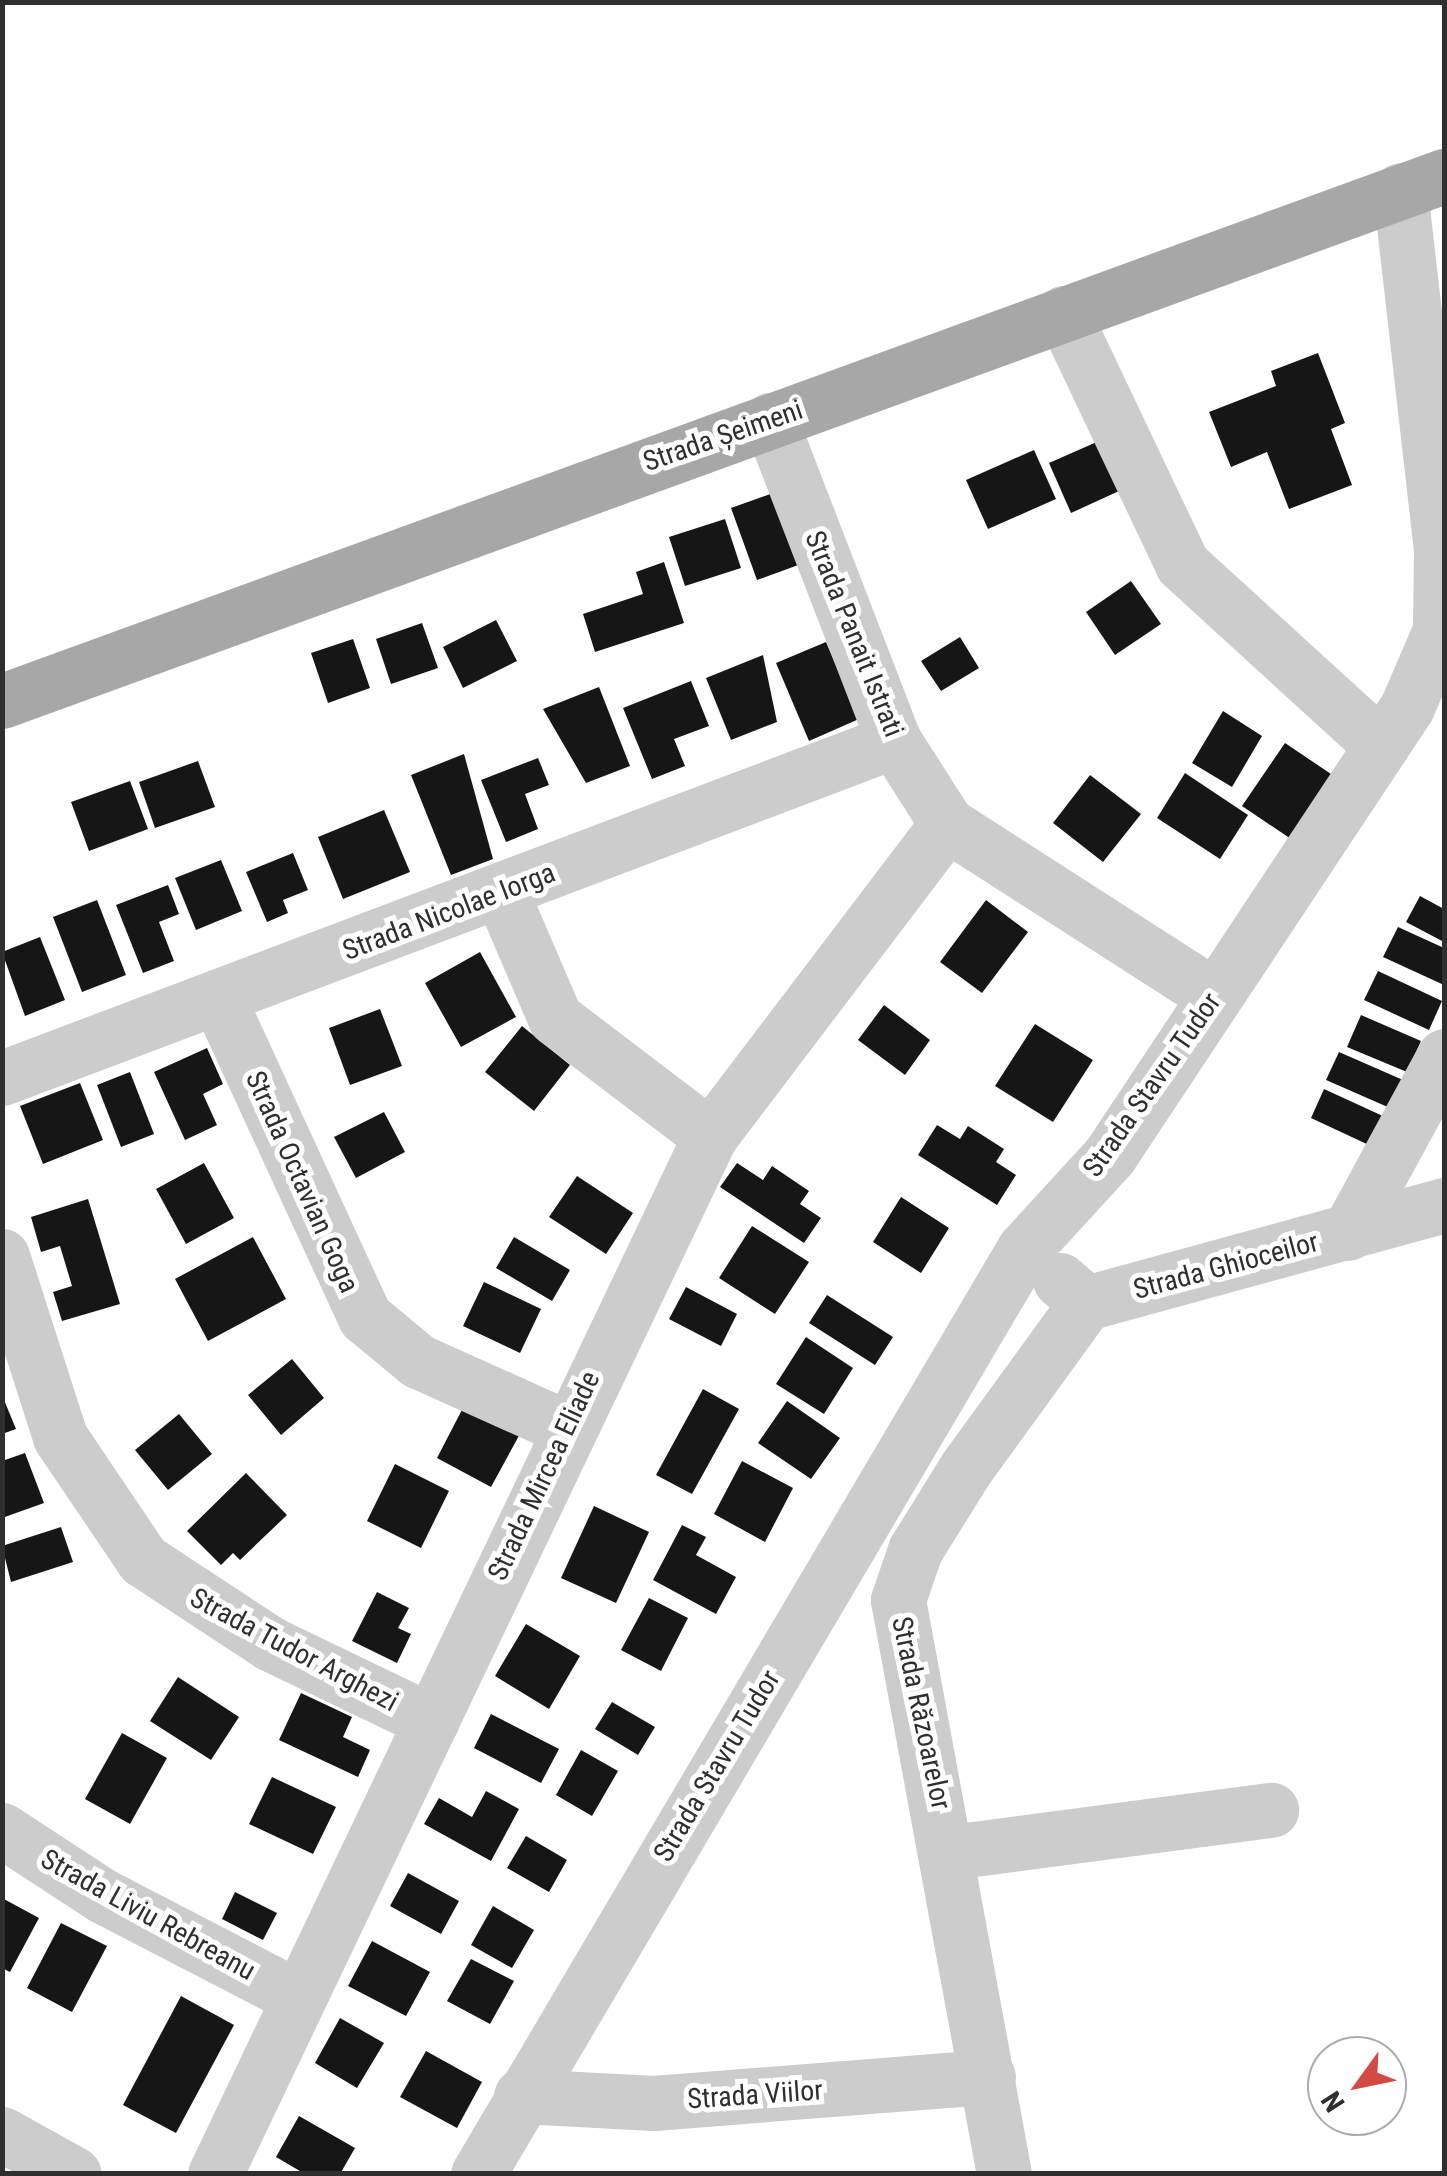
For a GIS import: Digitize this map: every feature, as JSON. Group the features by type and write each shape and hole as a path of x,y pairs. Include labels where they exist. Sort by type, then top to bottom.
{"main road":[{"name":"Strada Șeimeni","path":"2,701 1422,183"}],"street":[{"name":"Strada Stavru Tudor","path":"478,2174 1024,1249 1110,1155 1380,746 1440,630 1441,550 1422,183"},
{"path":"1063,313 1182,564 1380,746"},
{"name":"Strada Panait Istrati","path":"770,420 894,741 947,824 1215,996"},
{"name":"Strada Nicolae Iorga","path":"2,1078 220,1000 894,741"},
{"name":"Strada Mircea Eliade","path":"215,2174 565,1427 710,1136 947,824"},
{"path":"501,892 555,1018 710,1136"},
{"name":"Strada Octavian Goga","path":"220,1000 365,1316 418,1361 565,1427"},
{"path":"1348,1233 1444,1056"},
{"name":"Strada Ghioceilor","path":"1086,1303 1444,1205"},
{"path":"1024,1249 1086,1303"},
{"name":"Strada Tudor Arghezi","path":"2,1256 60,1436 143,1560 271,1644 430,1721"},
{"name":"Strada Răzoarelor","path":"1004,2174 951,1852 898,1600 915,1550 966,1468 1086,1303"},
{"path":"951,1852 1272,1810"},
{"name":"Strada Liviu Rebreanu","path":"2,1830 102,1896 296,1996"},
{"name":"Strada Viilor","path":"521,2096 654,2102 988,2077"},
{"path":"2,2134 74,2174"}],"building":[{"path":"1318,353 1345,423 1331,429 1352,485 1289,509 1267,452 1231,467 1209,412 1276,386 1271,371"},
{"path":"1108,437 1130,486 1071,513 1049,463"},
{"path":"1034,450 1056,499 988,529 966,480"},
{"path":"787,488 812,560 757,580 731,508"},
{"path":"725,519 741,568 685,586 669,537"},
{"path":"664,562 684,623 595,652 583,614 643,594 636,572"},
{"path":"1131,581 1161,624 1115,655 1086,612"},
{"path":"496,620 517,661 463,688 443,647"},
{"path":"422,623 438,668 391,684 376,639"},
{"path":"960,637 979,668 941,691 921,661"},
{"path":"353,639 370,688 328,703 311,653"},
{"path":"826,642 859,719 809,741 776,663"},
{"path":"763,655 777,722 731,740 706,678"},
{"path":"691,681 709,726 674,739 685,766 652,779 623,708"},
{"path":"599,687 630,766 586,783 543,709"},
{"path":"1223,711 1262,736 1232,787 1192,763"},
{"path":"1285,743 1334,776 1291,839 1242,806"},
{"path":"464,754 493,859 451,875 411,775"},
{"path":"538,758 549,785 525,794 538,829 506,842 481,780"},
{"path":"198,761 215,807 155,828 139,782"},
{"path":"1185,773 1248,815 1220,859 1157,818"},
{"path":"1090,775 1141,814 1103,862 1053,823"},
{"path":"130,781 148,829 89,851 71,802"},
{"path":"384,810 410,872 343,899 318,837"},
{"path":"293,853 308,890 283,900 288,913 267,922 246,872"},
{"path":"221,860 242,911 196,930 175,878"},
{"path":"168,885 179,914 159,922 174,961 143,973 116,905"},
{"path":"1420,896 1444,909 1444,942 1406,922"},
{"path":"97,900 126,975 82,992 53,917"},
{"path":"986,900 1028,932 982,993 940,962"},
{"path":"1398,927 1444,948 1444,985 1383,957"},
{"path":"40,937 65,1000 25,1016 2,952"},
{"path":"480,952 516,1017 461,1047 425,983"},
{"path":"1378,971 1442,1001 1429,1030 1364,1000"},
{"path":"884,1005 930,1040 905,1075 858,1040"},
{"path":"380,1009 402,1066 350,1085 329,1028"},
{"path":"1361,1015 1421,1041 1407,1072 1347,1047"},
{"path":"1035,1024 1093,1060 1053,1122 995,1086"},
{"path":"522,1026 570,1065 534,1111 485,1072"},
{"path":"207,1048 223,1084 203,1094 217,1125 185,1140 154,1072"},
{"path":"1339,1052 1403,1080 1390,1108 1326,1080"},
{"path":"130,1072 154,1134 121,1147 97,1085"},
{"path":"80,1083 103,1140 43,1164 20,1106"},
{"path":"1324,1089 1385,1117 1371,1146 1311,1118"},
{"path":"384,1112 405,1152 356,1178 334,1137"},
{"path":"937,1125 960,1139 968,1126 1004,1149 996,1162 1016,1175 997,1205 918,1155"},
{"path":"204,1163 234,1218 186,1244 156,1189"},
{"path":"737,1163 763,1180 772,1166 809,1191 800,1204 821,1218 804,1243 720,1187"},
{"path":"577,1176 633,1213 606,1254 549,1217"},
{"path":"901,1197 949,1228 921,1273 873,1242"},
{"path":"88,1199 120,1304 62,1321 53,1292 72,1286 60,1246 41,1252 31,1217"},
{"path":"752,1226 809,1262 775,1314 719,1278"},
{"path":"253,1237 286,1299 208,1341 175,1279"},
{"path":"514,1237 570,1270 552,1301 496,1268"},
{"path":"484,1282 541,1309 520,1353 463,1326"},
{"path":"686,1287 737,1314 721,1346 669,1319"},
{"path":"827,1295 893,1337 875,1365 809,1323"},
{"path":"806,1337 853,1368 824,1414 776,1384"},
{"path":"292,1359 324,1398 281,1435 248,1395"},
{"path":"703,1389 739,1409 692,1494 656,1475"},
{"path":"2,1395 16,1429 2,1434"},
{"path":"787,1401 840,1438 811,1479 758,1443"},
{"path":"466,1402 521,1432 491,1487 437,1458"},
{"path":"179,1414 212,1454 168,1490 135,1450"},
{"path":"25,1453 44,1503 2,1518 2,1461"},
{"path":"742,1461 793,1488 765,1542 714,1514"},
{"path":"395,1464 449,1491 421,1548 367,1521"},
{"path":"246,1473 287,1515 240,1560 233,1553 221,1565 187,1531"},
{"path":"594,1506 649,1532 616,1603 561,1578"},
{"path":"682,1525 706,1537 696,1555 736,1577 716,1614 653,1580"},
{"path":"61,1527 73,1562 11,1582 2,1546"},
{"path":"377,1592 409,1608 398,1628 411,1634 397,1663 352,1641"},
{"path":"649,1598 688,1618 661,1671 621,1650"},
{"path":"526,1624 580,1656 549,1709 495,1676"},
{"path":"178,1677 239,1717 211,1760 150,1721"},
{"path":"301,1693 352,1717 343,1737 370,1750 358,1777 279,1740"},
{"path":"612,1702 655,1727 638,1755 595,1729"},
{"path":"491,1714 559,1749 541,1783 474,1748"},
{"path":"122,1733 167,1758 130,1824 85,1799"},
{"path":"581,1750 618,1771 592,1816 556,1795"},
{"path":"272,1777 336,1807 313,1854 249,1824"},
{"path":"486,1791 519,1809 491,1861 424,1824 439,1798 472,1817"},
{"path":"526,1836 567,1860 549,1892 507,1868"},
{"path":"408,1873 459,1901 441,1934 390,1906"},
{"path":"235,1892 277,1913 263,1940 222,1919"},
{"path":"2,1898 39,1918 10,1972 2,1968"},
{"path":"493,1906 534,1930 512,1968 471,1945"},
{"path":"61,1923 107,1946 72,2012 27,1988"},
{"path":"372,1941 430,1972 406,2016 348,1986"},
{"path":"471,1959 514,1981 490,2024 447,2001"},
{"path":"181,1996 234,2025 176,2133 123,2105"},
{"path":"340,2018 384,2043 357,2088 315,2063"},
{"path":"426,2051 482,2082 457,2128 400,2097"},
{"path":"299,2116 355,2148 340,2174 305,2174 276,2157"}]}
